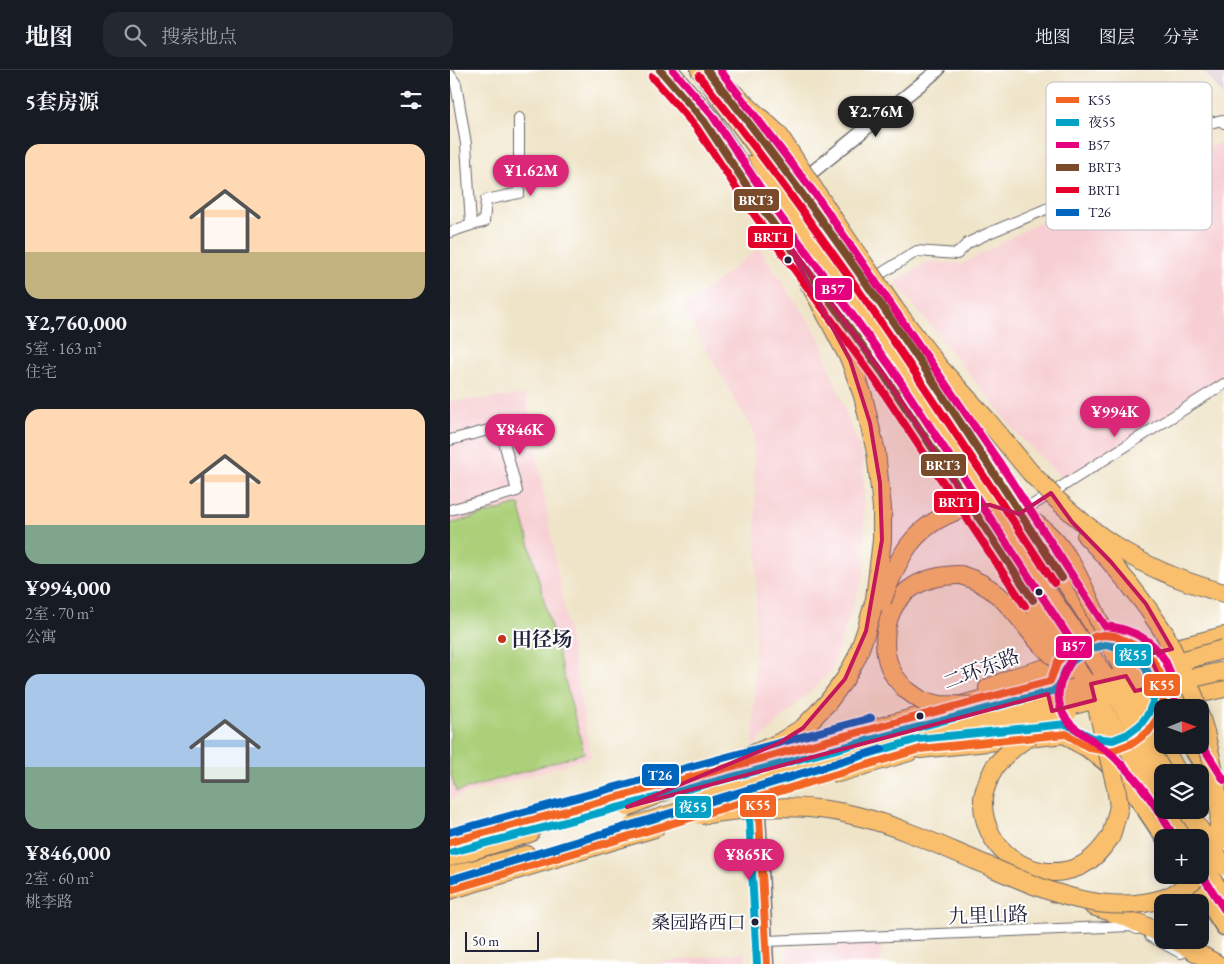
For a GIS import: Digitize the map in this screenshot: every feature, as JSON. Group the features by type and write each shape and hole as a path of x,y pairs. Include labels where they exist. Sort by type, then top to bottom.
{"highway":[{"path":"670,70 710,118 774,220 850,360 863,396 876,452 882,508 882,540 875,599 857,657"},
{"path":"670,70 706,103 766,189 956,493 1089,698 1154,791"},
{"path":"700,70 755,144 970,483 1096,661 1158,764"},
{"path":"707,70 778,134 874,278 939,367 1054,497 1077,518 1128,555 1189,584 1224,593"},
{"path":"1054,497 1072,522 1111,562 1146,604 1170,644 1195,699"},
{"path":"627,807 749,756 787,738 802,728 828,702 845,679 880,606 892,574 908,545 927,526 946,514 972,505 1008,508 1028,518 1060,546 1074,566 1107,639 1154,728"},
{"path":"1002,706 941,705 922,701 905,689 895,678 889,664 885,646 886,629 890,614 909,590 924,581 943,575 961,575 978,580 999,595 1089,698 1116,787 1119,807 1116,821 1111,836 1104,847 1094,856 1079,867 1048,872 1030,868 1002,850 990,833 984,816 983,797 994,766 1008,751 1089,698"},
{"path":"1154,724 1143,738 1125,748 1104,751 1086,748 1066,734 1053,716 1049,698 1057,665 1099,635 1117,636 1135,643 1149,654 1158,669 1163,685 1164,699"},
{"path":"1149,654 1224,636"},
{"path":"450,857 523,835 869,744 1002,706 1224,649"},
{"name":"二环东路","path":"450,842 923,715 1015,677 1057,665"},
{"path":"450,876 632,826 868,756 1089,698 1224,671"},
{"path":"1186,699 1224,688"},
{"path":"450,890 920,749 1053,716"},
{"path":"920,749 1066,734"},
{"path":"1209,751 1220,813 1217,845 1209,863"},
{"path":"632,826 729,810 808,807 836,811 886,824 1050,892 1126,917 1154,930"},
{"path":"1193,819 1224,866"},
{"path":"1202,819 1224,858"},
{"path":"1209,875 1224,898"},
{"path":"1050,892 1098,903 1120,905 1145,904 1167,897 1186,884"},
{"path":"1190,949 1216,964"}],"main road":[{"path":"660,70 704,121 761,207 884,375 1057,665"},
{"path":"707,70 796,185 991,468 1099,635"},
{"path":"1086,748 1105,762 1130,787 1158,829"},
{"path":"1196,754 1224,799"},
{"path":"1196,884 1224,927"}],"street":[{"path":"796,185 938,70"},
{"path":"450,75 456,84 466,144 470,225"},
{"path":"450,232 484,222 486,200 519,193 519,118"},
{"path":"1212,122 1222,120 1224,123"},
{"path":"874,278 917,251 957,254 968,243 1046,209"},
{"path":"1020,513 1224,384"},
{"path":"450,440 500,427 517,492 450,510"},
{"path":"758,797 767,964"},
{"name":"九里山路","path":"767,941 1131,926 1201,964"}],"highlighted area":[{"path":"784,238 884,375 970,505 990,505 1019,514 1051,493 1072,522 1111,562 1146,604 1172,649 1149,654 1163,685 1135,691 1126,676 1091,684 1095,700 1052,711 1048,694 627,807 779,743 803,728 845,679 866,631 882,540 880,483 870,423 850,360"}],"shaded area":[{"path":"1203,70 1224,70 1224,99 1222,95"},
{"path":"1221,142 1224,147 1224,383 1066,482 1019,436 895,282 929,261 962,264 1046,219 1046,230 1212,230 1212,146"},
{"path":"759,248 818,336 863,458 865,570 831,672 753,746 757,554 753,432 683,308"},
{"name":"田径场","path":"526,395 591,757 450,799 450,401"},
{"path":"881,945 881,964 787,964 787,947"},
{"path":"745,952 746,964 646,964"}],"green space":[{"name":"田径场","path":"519,504 584,753 456,792 450,771 450,524"}],"transit line":[{"name":"BRT3","path":"660,70 704,121 761,207 884,375 1033,600"},
{"name":"B57","path":"673,70 712,115 769,201 892,369 1074,645 1073,657 1059,689 1061,709 1067,720 1076,729 1115,757 1148,796 1170,829"},
{"name":"BRT3","path":"707,70 802,193 847,256 978,448 1062,578"},
{"name":"B57","path":"720,70 818,198 999,462 1105,626 1116,627 1136,634 1145,639 1160,654 1170,673 1174,699"},
{"name":"BRT1","path":"699,76 747,137 839,262 926,389 1054,583"},
{"name":"BRT1","path":"652,77 696,127 753,213 876,381 1025,606"},
{"name":"K55","path":"450,842 1050,681 1058,661 1071,650 1096,636 1115,636 1140,648 1152,659 1160,673 1163,688 1163,704 1157,719 1148,732 1133,743 1115,750 1106,751 1090,748 1066,734 920,749 450,890"},
{"name":"夜55","path":"450,880 918,739 1066,724 1093,738 1113,740 1128,734 1140,725 1148,714 1153,702 1153,689 1144,665 1134,656 1118,647 1105,645 1093,648 1072,661 1065,671 1059,686 1053,691 453,852"},
{"name":"T26","path":"450,832 871,718"},
{"name":"T26","path":"450,880 882,749"},
{"name":"B57","path":"1208,754 1224,780"},
{"name":"K55","path":"758,797 767,964"},
{"name":"夜55","path":"748,798 757,964"},
{"name":"B57","path":"1208,884 1224,909"}],"place":[{"name":"田径场","path":"502,639"},
{"name":"桑园路西口","path":"755,922"}]}
